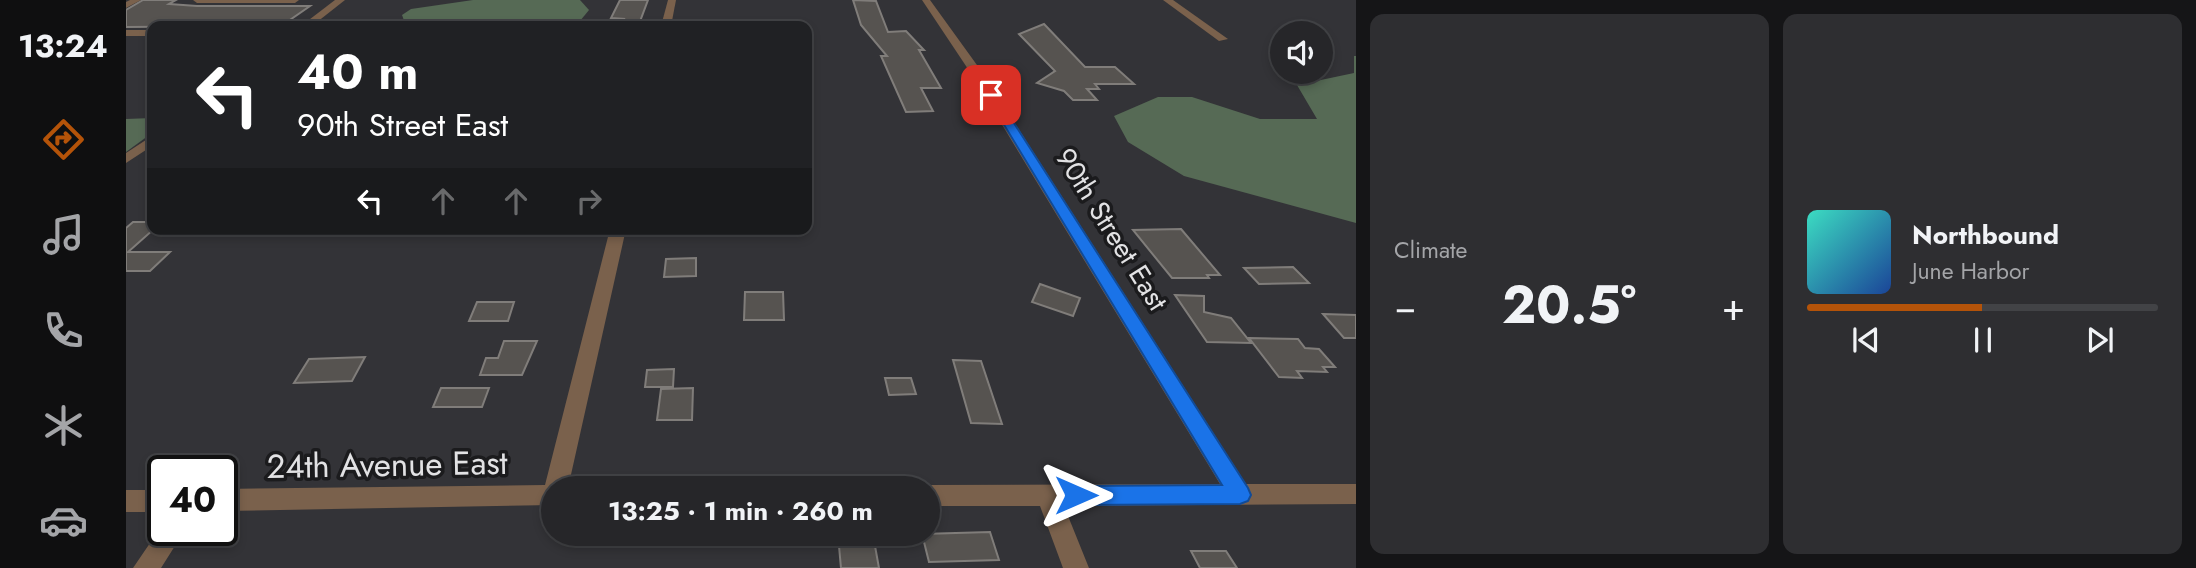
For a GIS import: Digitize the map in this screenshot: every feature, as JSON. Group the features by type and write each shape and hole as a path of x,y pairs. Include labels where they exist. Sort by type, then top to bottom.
{"street":[{"path":"126,5 137,0"},
{"path":"197,0 295,0"},
{"path":"313,21 341,0"},
{"path":"667,21 672,0"},
{"name":"90th Street East","path":"926,0 976,72 1240,495"},
{"path":"1167,0 1223,39"},
{"path":"126,33 147,33"},
{"path":"126,159 147,144"},
{"path":"558,476 617,235"},
{"path":"940,495 1356,494"},
{"name":"24th Avenue East","path":"238,500 541,495"},
{"path":"1048,496 1076,568"},
{"path":"126,501 147,500"},
{"path":"146,568 162,546"}],"green space":[{"path":"473,0 580,0 589,10 580,21 404,21 402,15 411,9"},
{"path":"1356,56 1356,223 1184,176 1128,142 1114,116 1158,97 1192,97 1260,119 1317,119 1297,85 1333,84 1333,77 1354,73"},
{"path":"147,118 147,137 126,152 126,119"}],"building":[{"path":"143,0 176,0 169,4 197,6 310,6 288,21 147,21 147,27 126,27 126,10"},
{"path":"620,0 648,0 640,21 611,18"},
{"path":"853,0 876,1 888,32 906,31 924,50 919,50 941,88 921,88 933,111 906,112 881,56 887,56 861,25"},
{"path":"1044,24 1085,67 1115,67 1134,84 1095,84 1099,89 1087,89 1097,100 1073,100 1064,91 1037,83 1055,71 1019,34"},
{"path":"133,222 147,222 147,235 128,252 170,252 150,271 126,271 126,228"},
{"path":"1181,229 1220,275 1207,275 1209,278 1172,278 1133,230"},
{"path":"696,258 696,276 664,277 666,259"},
{"path":"1293,267 1309,283 1259,284 1244,268"},
{"path":"1040,284 1080,298 1073,316 1032,302"},
{"path":"745,292 783,292 784,320 744,320"},
{"path":"1175,295 1204,296 1204,312 1231,318 1251,343 1207,342"},
{"path":"477,302 514,302 508,321 469,321"},
{"path":"1323,314 1356,315 1356,338 1344,338"},
{"path":"1249,338 1298,339 1305,348 1319,349 1335,367 1323,367 1327,372 1297,371 1302,378 1279,377"},
{"path":"504,341 537,341 522,375 480,375 486,358 498,358"},
{"path":"365,357 352,381 294,383 309,359"},
{"path":"953,360 981,361 1002,424 971,423"},
{"path":"674,369 673,387 645,387 647,370"},
{"path":"885,378 911,378 916,394 889,395"},
{"path":"441,388 489,388 482,407 433,407"},
{"path":"693,388 692,420 657,420 661,389"},
{"path":"990,532 999,560 929,562 925,546 940,546 940,533"},
{"path":"839,546 875,546 879,568 841,568"},
{"path":"1191,551 1226,551 1237,568 1200,568"}],"route":[{"path":"991,95 1240,495 1076,495"}]}
